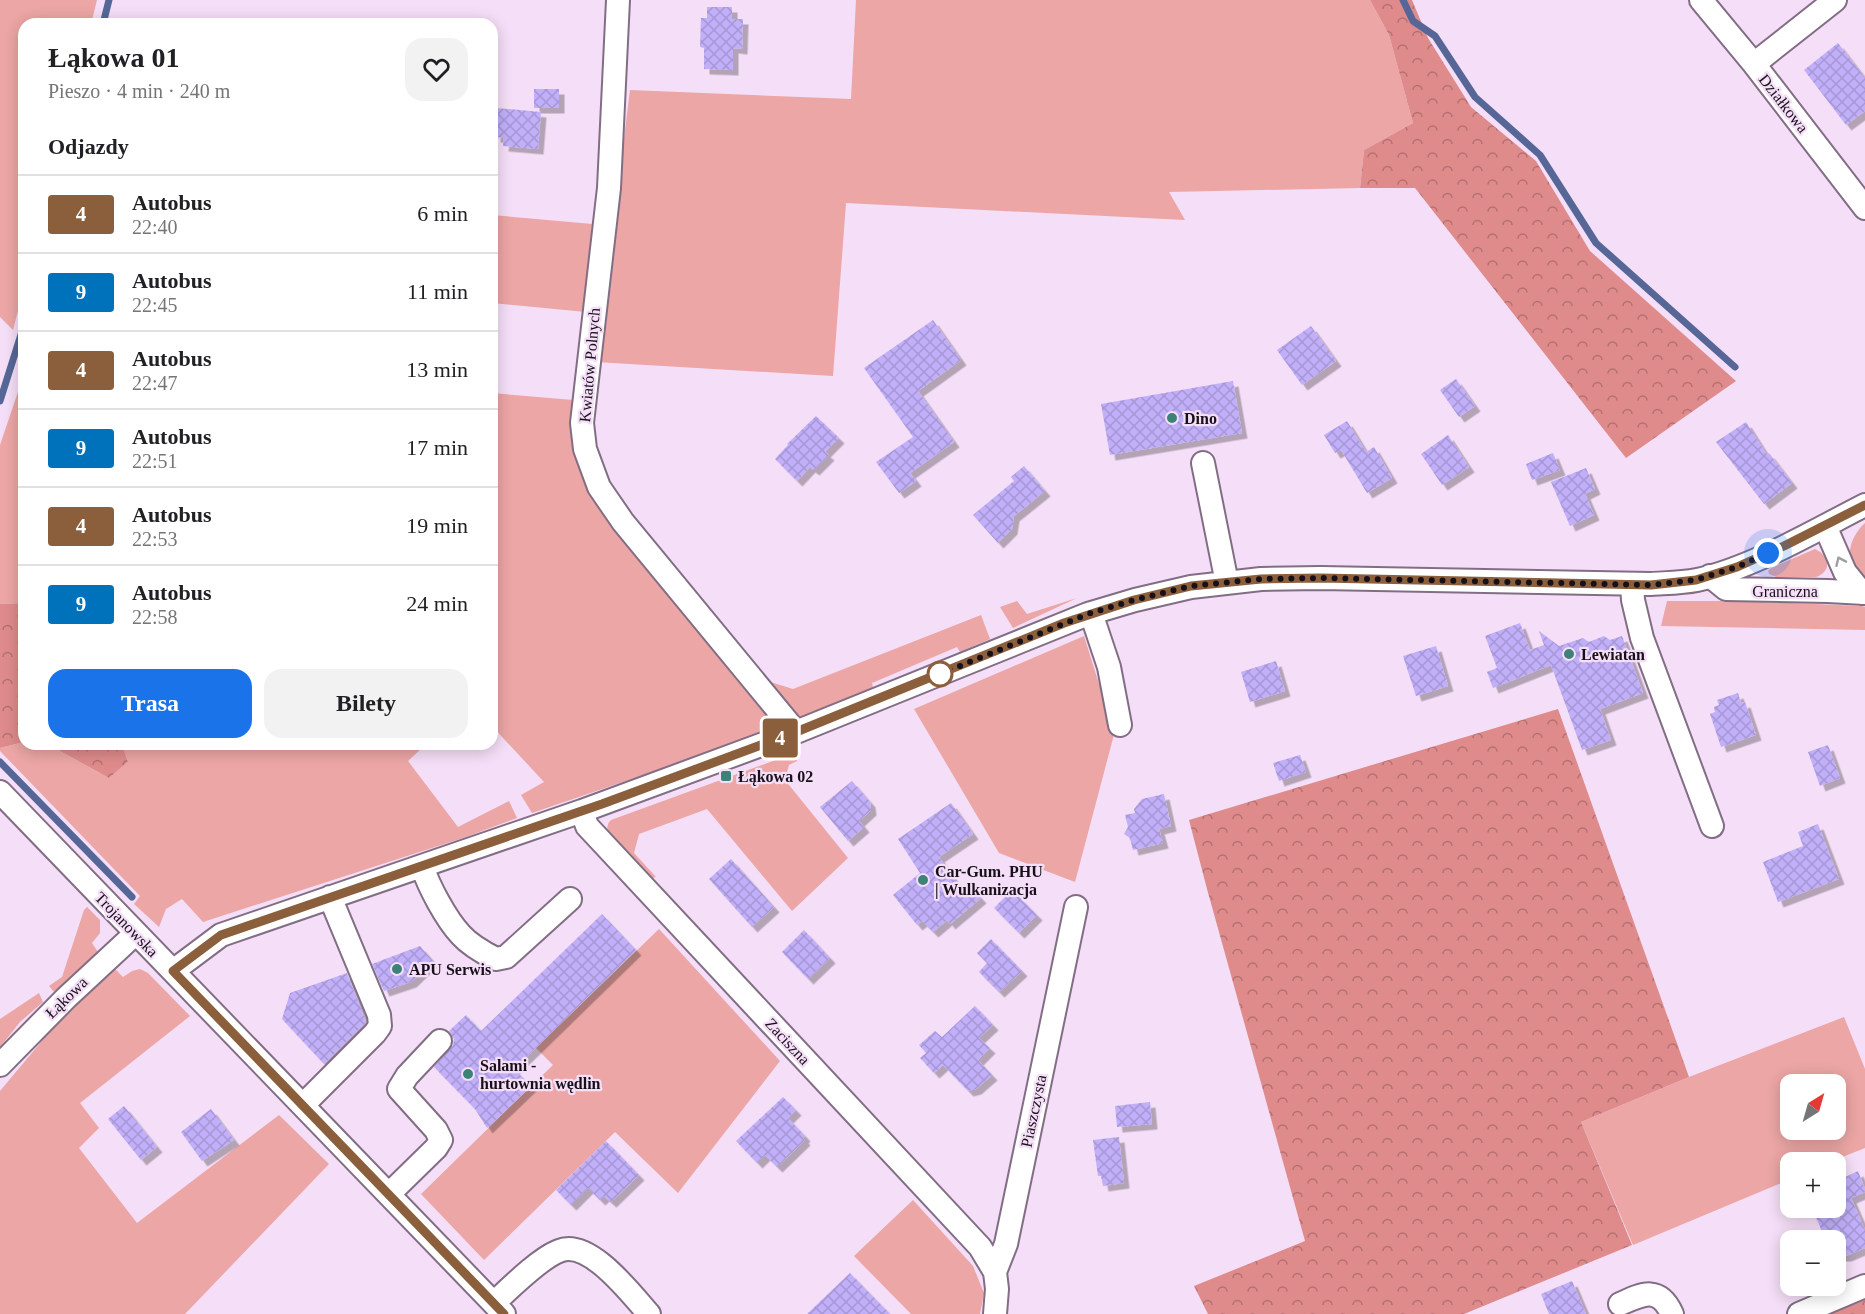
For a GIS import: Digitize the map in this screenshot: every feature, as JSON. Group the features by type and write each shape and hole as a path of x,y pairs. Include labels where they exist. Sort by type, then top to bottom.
{"street":[{"name":"Kwiatów Polnych","path":"618,0 609,188 583,405 582,423 585,449 599,487 623,522 796,732"},
{"name":"Działkowa","path":"1701,0 1754,64 1865,208"},
{"path":"1754,64 1835,0"},
{"path":"1203,463 1227,583"},
{"path":"173,971 221,935 582,811 796,732 1091,613 1134,600 1191,586 1261,579 1321,578 1651,585 1696,580 1737,567 1865,506"},
{"path":"1825,526 1845,572 1863,593"},
{"name":"Graniczna","path":"1710,576 1726,589 1863,593"},
{"path":"1632,584 1633,600 1642,638 1712,826"},
{"path":"1091,613 1109,667 1120,725"},
{"name":"Trojanowska","path":"0,792 499,1309"},
{"name":"Zaciszna","path":"582,811 587,826 980,1247 995,1272"},
{"path":"422,866 432,889 461,936 496,959 506,957 570,899"},
{"path":"303,1105 380,1026 379,1015 330,897"},
{"name":"Piaszczysta","path":"995,1314 997,1289 995,1272 1006,1244 1076,907"},
{"name":"Łąkowa","path":"0,1065 66,998 136,933"},
{"path":"389,1194 436,1148 441,1140 436,1130 399,1089 407,1076 440,1041"},
{"path":"499,1309 539,1264 560,1250 576,1249 599,1261 649,1314"},
{"path":"1799,1314 1865,1286"},
{"path":"1620,1304 1644,1293 1651,1294 1665,1303 1672,1314"}],"shaded area":[{"path":"0,0 97,0 92,18 18,18 18,311 13,330 0,317"},
{"path":"856,0 1370,0 1389,35 1413,123 1364,150 1360,188 1169,192 1185,220 846,203 833,376 596,362 630,90 851,99"},
{"path":"498,216 592,224 586,312 498,304"},
{"path":"18,392 18,603 0,604 0,445"},
{"path":"498,394 573,400 575,446 585,483 606,519 768,714 772,724 769,732 532,813 521,795 544,782 498,732"},
{"path":"1865,523 1865,577 1851,561 1850,549 1854,537"},
{"path":"1815,549 1824,555 1827,563 1825,571 1816,577 1776,577 1769,574 1768,571 1771,568"},
{"path":"1077,598 1013,628 1000,607 1017,601 1027,614"},
{"path":"1667,601 1738,601 1862,606 1865,607 1865,630 1661,626"},
{"path":"981,615 990,639 960,652 957,647 872,683 873,688 799,718 788,709 764,680 793,689"},
{"path":"1084,636 1099,684 1111,698 1116,727 1075,882 999,853 914,709"},
{"path":"18,744 18,750 58,750 109,778 128,762 124,750 420,750 408,761 458,827 509,801 517,818 466,837 203,922 182,899 166,909 159,927 134,904 140,896 0,751 0,748"},
{"path":"795,753 797,761 789,765 785,780 848,858 792,911 707,809 639,834 634,853 656,877 648,879 609,839 607,826 611,820"},
{"path":"87,907 100,920 100,933 92,943 98,952 54,992 49,986 62,977 84,910"},
{"path":"659,929 780,1061 678,1193 615,1132 484,1260 421,1194 553,1065 536,1048"},
{"path":"115,969 123,977 140,969 148,973 190,1016 80,1103 99,1128 79,1148 137,1223 279,1115 329,1164 185,1314 0,1314 0,1091 56,1024"},
{"path":"39,993 43,1002 20,1022 0,1047 0,1019"},
{"path":"1844,1017 1865,1069 1865,1148 1846,1156 1846,1152 1780,1152 1780,1184 1633,1245 1581,1122"},
{"path":"913,1200 973,1266 984,1293 980,1314 911,1314 854,1256"}],"green space":[{"path":"1370,0 1412,0 1428,38 1471,107 1536,161 1590,251 1736,381 1626,458 1415,188 1360,188 1364,150 1413,123 1389,35"},
{"path":"18,603 18,744 0,748 0,604"},
{"path":"1558,709 1689,1077 1581,1122 1632,1245 1464,1314 1208,1314 1194,1286 1305,1241 1189,820"},
{"path":"58,750 124,750 128,762 109,778"},
{"path":"1865,1290 1865,1314 1811,1314"}],"building":[{"path":"707,7 732,7 732,19 743,19 742,49 733,48 733,70 704,69 704,48 700,47 701,18 707,18"},
{"path":"1838,43 1865,78 1865,111 1846,125 1804,70"},
{"path":"534,89 559,89 559,108 534,108"},
{"path":"498,108 541,112 538,149 503,146 504,138 498,137"},
{"path":"933,320 961,360 918,391 954,442 910,473 916,481 899,493 876,462 913,437 864,368"},
{"path":"1311,326 1336,361 1302,385 1277,350"},
{"path":"1456,379 1475,406 1459,417 1440,390"},
{"name":"Dino","path":"1233,381 1242,433 1110,455 1101,404"},
{"path":"816,416 839,438 825,452 829,455 814,470 810,467 797,481 775,459"},
{"path":"1347,421 1366,452 1374,447 1392,478 1367,493 1341,450 1335,453 1324,435"},
{"path":"1746,422 1767,455 1769,453 1792,483 1764,504 1716,442"},
{"path":"1448,435 1469,467 1442,485 1421,454"},
{"path":"1553,453 1560,470 1532,480 1526,464"},
{"path":"1024,466 1045,491 1014,516 1012,529 998,543 973,515 1014,481 1011,477"},
{"path":"1586,468 1595,489 1585,494 1594,515 1570,526 1551,482"},
{"path":"1520,623 1530,650 1544,645 1539,631 1559,646 1583,638 1589,642 1604,636 1610,640 1622,636 1643,693 1600,709 1611,740 1582,750 1551,665 1493,688 1487,672 1497,668 1485,636"},
{"path":"1436,646 1448,686 1416,696 1403,656"},
{"path":"1276,661 1285,691 1250,702 1241,672"},
{"path":"1738,693 1741,703 1745,702 1756,735 1721,747 1710,714 1715,712 1714,707 1719,705 1717,700"},
{"path":"1828,745 1840,778 1820,786 1808,752"},
{"path":"1300,755 1306,772 1279,781 1273,763"},
{"path":"852,781 870,802 871,810 859,821 864,827 848,841 820,807"},
{"path":"1164,794 1171,826 1159,829 1163,843 1133,850 1130,838 1124,834 1128,827 1125,815 1135,813 1134,809 1142,799"},
{"path":"951,803 973,834 939,857 961,888 967,883 981,898 950,924 947,920 933,932 922,921 917,925 893,895 920,873 898,839"},
{"path":"1818,824 1839,879 1778,902 1763,862 1803,846 1798,832"},
{"path":"731,859 774,907 752,927 709,879"},
{"path":"1012,890 1037,915 1019,933 994,908"},
{"path":"602,914 636,950 514,1069 531,1086 487,1128 475,1109 434,1067 453,1045 454,1039 449,1031 466,1015 481,1031"},
{"path":"804,930 830,958 808,979 782,952"},
{"path":"991,939 1022,971 999,992 979,972 987,963 977,953"},
{"path":"420,946 433,961 411,982 384,991 372,964"},
{"path":"347,973 366,1022 324,1064 282,1019 290,993"},
{"path":"975,1006 993,1025 979,1038 990,1048 978,1060 992,1075 976,1089 968,1091 943,1065 934,1073 920,1058 926,1053 919,1045 935,1031 942,1037"},
{"path":"783,1097 796,1110 788,1118 805,1136 803,1138 805,1140 777,1167 765,1155 757,1163 736,1141"},
{"path":"1150,1102 1152,1124 1117,1127 1115,1106"},
{"path":"124,1106 157,1147 141,1160 108,1119"},
{"path":"211,1109 234,1140 202,1161 181,1132"},
{"path":"1119,1137 1124,1183 1103,1186 1101,1176 1098,1176 1093,1140"},
{"path":"606,1141 639,1175 611,1202 604,1196 600,1200 588,1188 571,1205 556,1190"},
{"path":"1858,1171 1865,1192 1851,1198 1865,1230 1865,1248 1846,1256 1846,1230 1821,1230 1816,1218 1846,1218 1846,1177"},
{"path":"850,1273 890,1314 807,1314"},
{"path":"1572,1281 1586,1314 1549,1314 1541,1294"}],"waterway":[{"path":"104,18 109,0"},
{"path":"1403,0 1413,21 1435,36 1475,97 1540,155 1596,243 1735,367"},
{"path":"0,401 18,344"},
{"path":"0,762 132,897"}],"bus line":[{"name":"4","path":"504,1314 173,971 221,935 602,804 796,732 1064,623 1134,600 1191,586 1261,579 1321,578 1651,585 1696,580 1737,567 1865,505"}],"place":[{"name":"Dino","path":"1172,418"},
{"name":"Lewiatan","path":"1569,654"},
{"name":"Łąkowa 02","path":"726,776"},
{"name":"Car-Gum. PHU | Wulkanizacja","path":"923,880"},
{"name":"APU Serwis","path":"397,969"},
{"name":"Salami - hurtownia wędlin","path":"468,1074"}],"route":[{"path":"940,674 1088,614 1191,586 1261,579 1321,578 1651,585 1696,580 1737,567 1768,553"}]}
